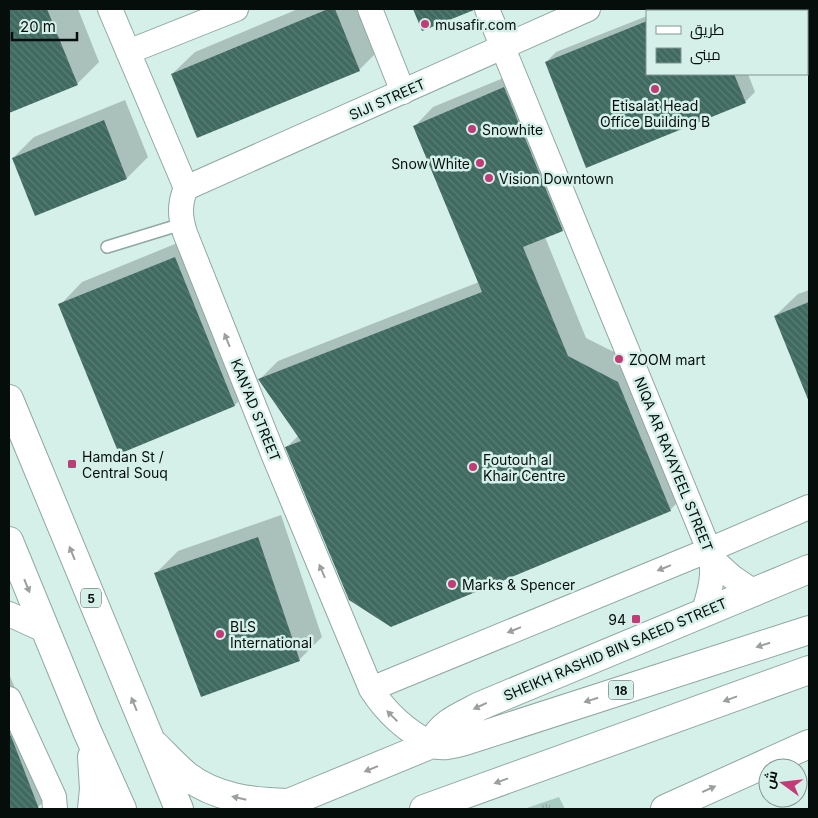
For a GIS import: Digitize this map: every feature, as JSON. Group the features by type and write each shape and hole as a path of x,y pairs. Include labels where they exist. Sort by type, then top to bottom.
{"main road":[{"name":"5","path":"9,399 175,805"},
{"path":"9,541 44,630 122,809"},
{"name":"SHEIKH RASHID BIN SAEED STREET","path":"432,744 442,727 480,706 809,569"},
{"name":"18","path":"280,806 432,744 440,746 466,741 809,630"},
{"path":"424,809 809,670"},
{"path":"87,731 94,789 92,809"},
{"path":"149,739 188,776 203,786 239,798 280,806"},
{"path":"665,809 809,744"}],"street":[{"path":"110,9 186,188"},
{"path":"128,52 236,9"},
{"path":"370,9 403,92"},
{"name":"NIQA AR RAYAYEEL STREET","path":"487,9 711,555 732,577 754,592"},
{"name":"SIJI STREET","path":"186,188 588,9"},
{"name":"KAN'AD STREET","path":"186,188 180,211 182,224 274,456 371,689 391,716 417,736 432,744"},
{"path":"371,689 711,555 809,506"},
{"name":"NIQA AR RAYAYEEL STREET","path":"702,613 711,587 711,555"},
{"path":"9,614 44,630"},
{"path":"9,699 54,797 55,809"}],"lane":[{"path":"107,248 182,224"}],"green space":[{"path":"559,797 565,809 524,809"}],"building":[{"path":"9,9 47,9 78,85 9,113"},
{"path":"328,9 335,9 360,71 197,138 171,74"},
{"path":"413,9 474,9 474,10 422,31"},
{"path":"646,21 646,75 734,75 746,103 586,168 545,62"},
{"name":"Foutouh al Khair Centre","path":"504,87 563,231 523,247 568,356 618,382 671,511 391,627 349,600 285,447 301,441 258,379 482,292 413,126"},
{"path":"104,120 127,179 35,216 12,158"},
{"path":"175,257 235,406 119,454 58,304"},
{"path":"809,302 809,402 774,316"},
{"path":"258,537 300,661 201,697 154,573"},
{"path":"9,734 11,736 39,809 9,809"}],"place":[{"name":"musafir.com","path":"425,24"},
{"name":"Etisalat Head Office Building B","path":"655,89"},
{"name":"Snowhite","path":"472,129"},
{"name":"Snow White","path":"480,163"},
{"name":"Vision Downtown","path":"489,178"},
{"name":"ZOOM mart","path":"619,359"},
{"name":"Hamdan St / Central Souq","path":"72,464"},
{"name":"Foutouh al Khair Centre","path":"473,467"},
{"name":"Marks & Spencer","path":"452,584"},
{"name":"94","path":"636,619"},
{"name":"BLS International","path":"220,634"}]}
